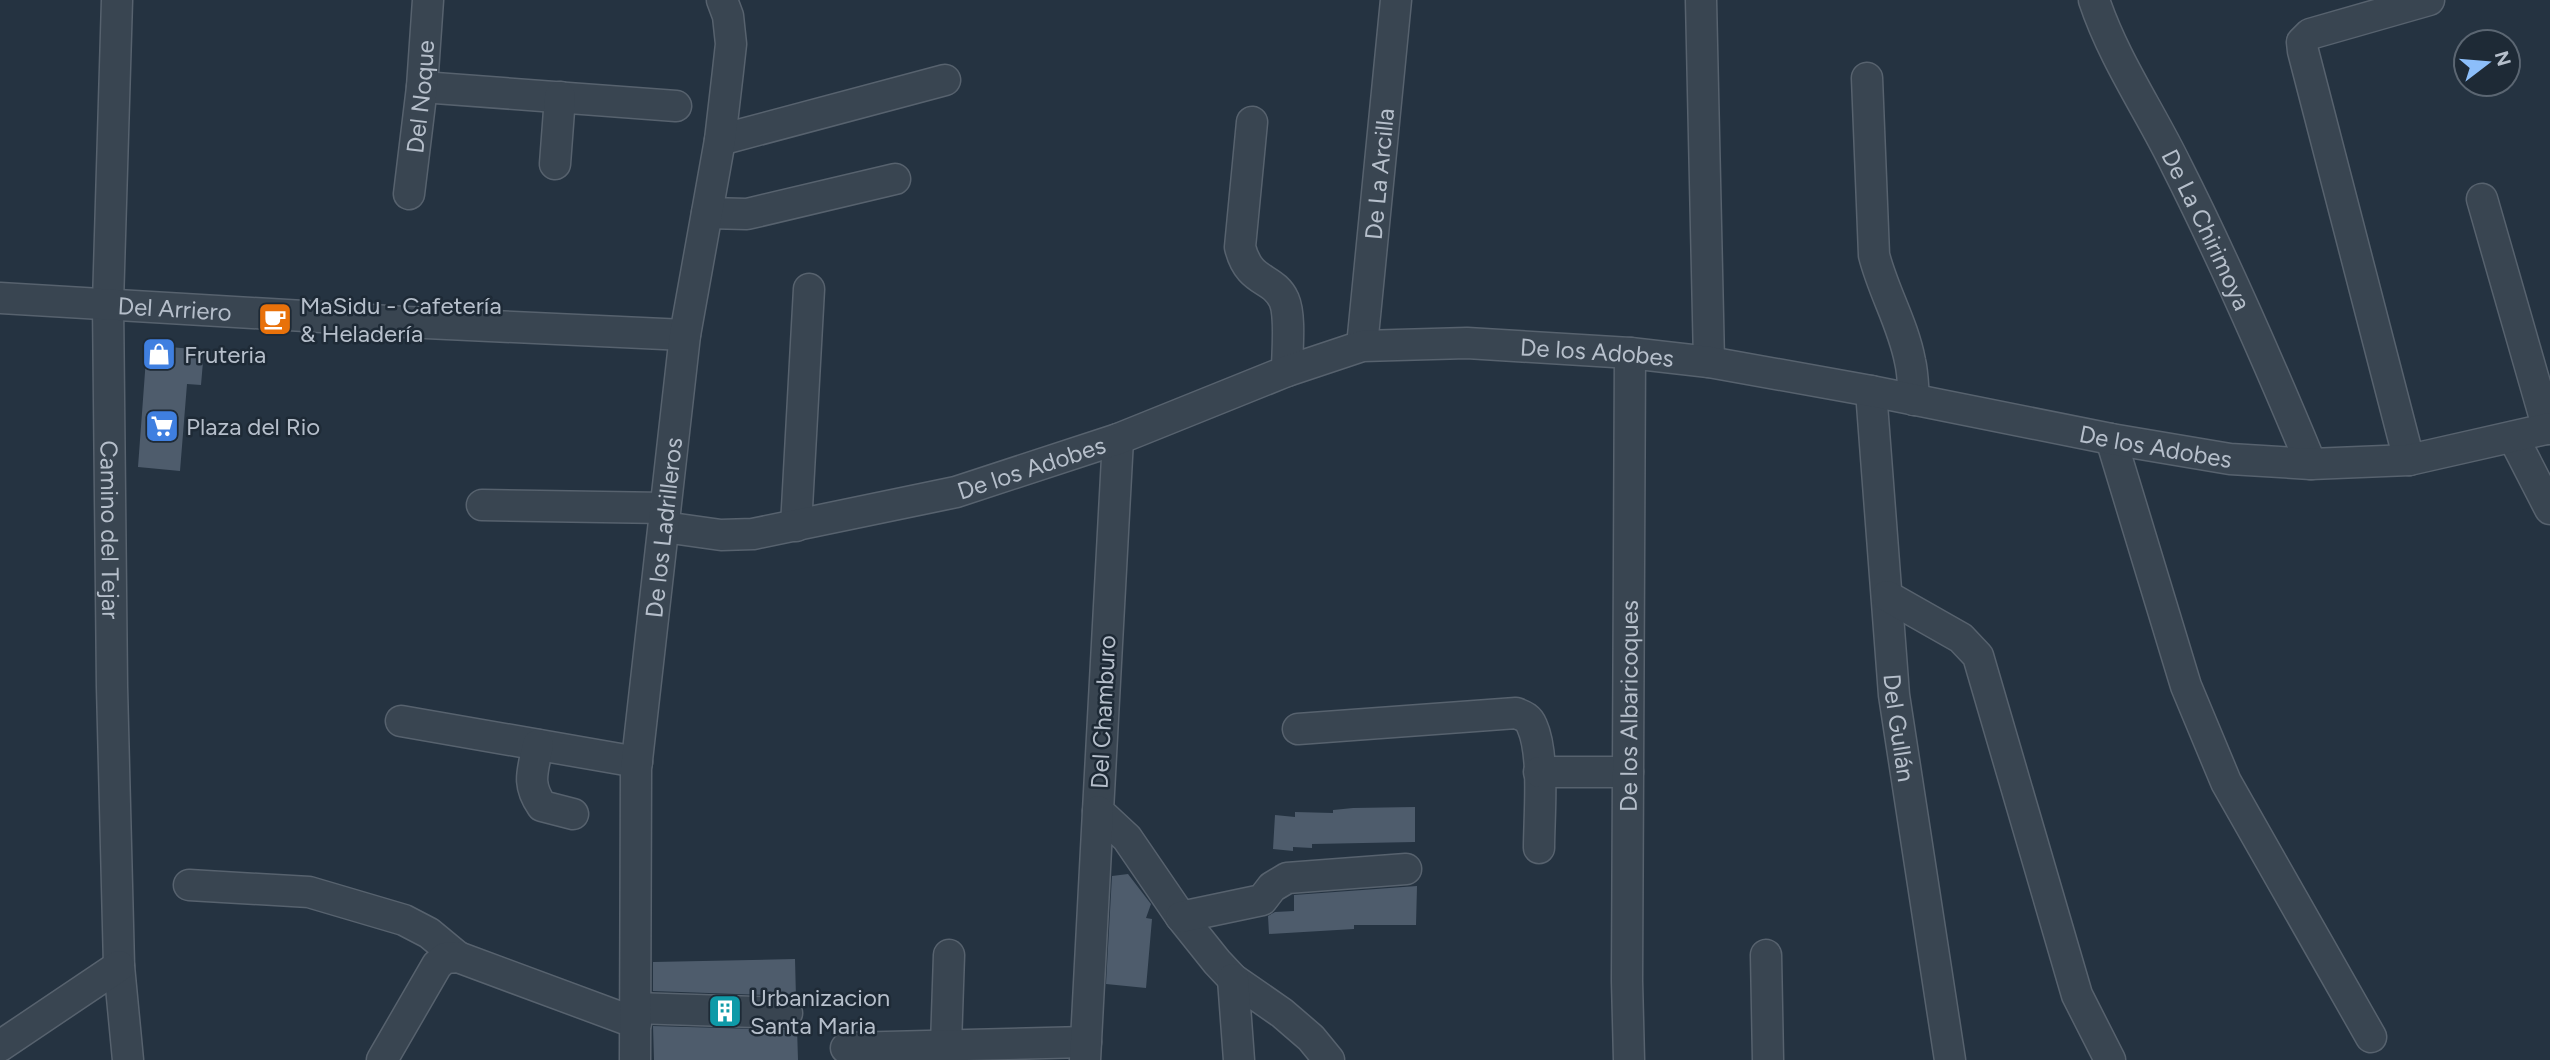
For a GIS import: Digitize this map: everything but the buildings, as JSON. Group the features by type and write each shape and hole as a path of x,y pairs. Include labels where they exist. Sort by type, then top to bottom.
{"street":[{"name":"Camino del Tejar","path":"117,0 108,303 112,687 119,966 128,1060"},
{"name":"Del Noque","path":"409,194 422,87 428,0"},
{"name":"De La Arcilla","path":"1362,346 1396,0"},
{"path":"1701,0 1709,362"},
{"name":"De La Chirimoya","path":"2094,0 2121,66 2173,158 2226,265 2311,464"},
{"path":"2409,460 2302,42 2310,34 2429,0"},
{"name":"De los Ladrilleros","path":"635,1060 637,762 685,335 720,140 731,44 729,5"},
{"path":"1867,78 1874,255 1910,360 1914,400"},
{"path":"720,140 945,80"},
{"path":"422,87 676,106"},
{"path":"555,163 560,97"},
{"path":"1252,122 1240,247 1243,261 1250,271 1277,290 1284,300 1287,371"},
{"path":"707,212 747,214 895,179"},
{"path":"2482,199 2549,429"},
{"path":"796,526 809,289"},
{"name":"Del Arriero","path":"0,298 405,322 685,335"},
{"name":"De los Adobes","path":"482,505 664,518 732,534 753,534 956,492 1118,439 1287,371 1362,346 1468,343 1630,353 1709,362 2111,439 2230,459 2311,464 2409,460 2549,429"},
{"name":"De los Albaricoques","path":"1629,1060 1630,353"},
{"name":"Del Gullán","path":"1871,391 1894,695 1950,1060"},
{"path":"2513,437 2550,509"},
{"name":"Del Chamburo","path":"1118,439 1098,811 1127,838 1181,917 1217,962 1233,979 1311,1038 1329,1060"},
{"path":"2111,439 2186,686 2226,782 2371,1037"},
{"path":"1887,596 1961,638 1978,656 2077,995 2110,1060"},
{"path":"1298,729 1516,713 1525,716 1532,725 1539,772 1539,848"},
{"path":"401,722 637,762"},
{"path":"538,746 531,782 533,793 542,806 573,814"},
{"path":"1539,772 1628,772"},
{"path":"846,1048 946,1045 1085,1051 1098,811"},
{"path":"1181,917 1262,900 1272,887 1287,878 1406,869"},
{"path":"189,885 309,892 404,920 429,933 458,957 636,1016 787,1013"},
{"path":"946,1045 949,955"},
{"path":"1766,955 1768,1060"},
{"path":"382,1060 437,965 446,958 458,957"},
{"path":"0,1046 119,966"},
{"path":"1233,979 1239,1060"},
{"path":"1255,1060 1260,998"}],"place":[{"name":"MaSidu - Cafetería & Heladería","path":"275,319"},
{"name":"Fruteria","path":"159,354"},
{"name":"Plaza del Rio","path":"162,426"},
{"name":"Urbanizacion Santa Maria","path":"725,1011"}]}
